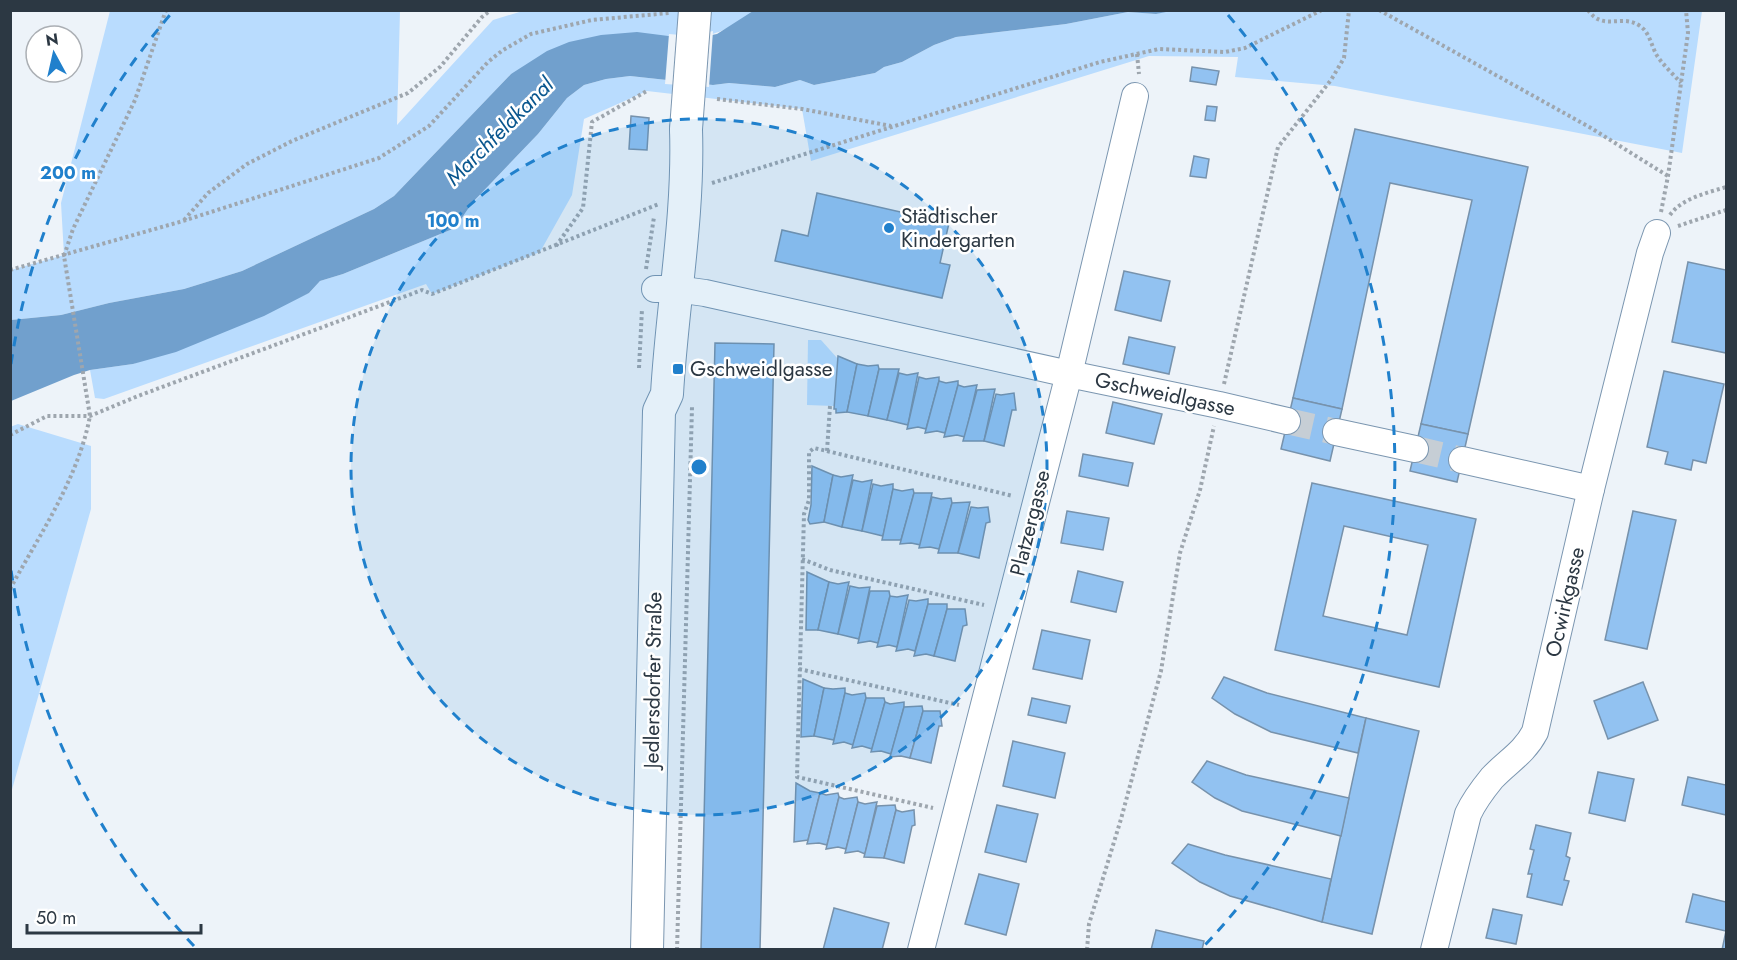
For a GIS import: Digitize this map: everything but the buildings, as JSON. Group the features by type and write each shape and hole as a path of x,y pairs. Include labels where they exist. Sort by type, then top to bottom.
{"street":[{"name":"Jedlersdorfer Straße","path":"647,950 659,411 652,393 665,289 660,246 677,198 686,129 684,11"},
{"name":"Platzergasse","path":"921,950 1069,374 1135,96"},
{"name":"Ocwirkgasse","path":"1434,950 1468,814 1477,797 1493,777 1522,752 1535,732 1591,489 1657,233"},
{"name":"Gschweidlgasse","path":"665,289 705,293 1287,421"},
{"path":"1336,432 1415,449"},
{"path":"1462,460 1591,489"}],"path":[{"path":"10,590 75,470 85,441 90,416 64,256 73,229 135,99 166,10"},
{"path":"183,221 208,193 247,164 292,141 408,93 440,67 482,17 491,10"},
{"path":"10,435 47,416 90,416 422,290 432,294 706,185 1100,62 1160,49 1225,52 1245,48 1322,10"},
{"path":"1087,950 1089,924 1121,819 1161,671 1180,553 1200,490 1278,147 1331,80 1344,58 1349,10"},
{"path":"1379,10 1591,128 1668,176"},
{"path":"1588,10 1593,17 1603,22 1625,21 1639,25 1649,36 1657,55 1681,83"},
{"path":"1657,233 1668,176 1688,33 1686,10"},
{"path":"10,270 183,221 379,158 429,126 488,62 503,50 531,34 592,20 684,11"},
{"path":"555,246 583,208 592,122 647,91"},
{"path":"717,99 802,109 891,126"},
{"path":"1657,233 1675,207 1700,195 1726,187"},
{"path":"1657,233 1726,210"},
{"path":"677,950 693,400"},
{"path":"827,451 830,406"},
{"path":"956,813 797,777 802,560 804,514 809,500 809,452 814,448 1036,502"},
{"path":"802,560 830,570 1008,611"},
{"path":"799,669 982,711"}],"shaded area":[{"path":"526,10 753,11 714,34 681,38 668,37 511,74 394,196 374,209 242,271 184,289 109,303 61,315 11,320 11,270 64,255 61,203 110,11 400,11 397,125 493,20"},
{"path":"1171,10 1702,11 1682,153 1335,86 1235,77 1238,57 1149,56 811,161 802,109 647,91 584,119 572,195 540,252 432,294 426,284 104,399 95,398 90,370 133,364 309,293 320,281 343,274 455,228 472,203 538,134 567,98 584,85 630,76 713,85 729,83 775,87 800,80 814,85 875,73 884,67 902,62 934,45 956,37 1066,24 1128,12 1156,14"},
{"path":"808,340 821,340 838,359 834,406 807,405"},
{"path":"18,424 91,446 91,509 11,793 10,427"}],"water":[{"name":"Marchfeldkanal","path":"753,11 1171,11 1156,14 1128,12 1066,24 956,37 934,45 902,62 884,67 875,73 814,85 800,80 775,87 729,83 713,85 630,76 584,85 567,98 538,134 472,203 455,228 343,274 320,281 309,293 264,316 176,352 133,364 90,370 11,401 11,320 61,315 109,303 184,289 242,271 374,209 394,196 511,74 547,51 569,42 601,35 637,32 692,39 717,34"}],"pier":[{"path":"713,31 709,87 665,84 669,34 692,36"}],"tunnel":[{"path":"1287,421 1336,432"},
{"path":"1415,449 1462,460"}],"place":[{"name":"Städtischer Kindergarten","path":"889,228"},
{"name":"Gschweidlgasse","path":"678,369"}]}
